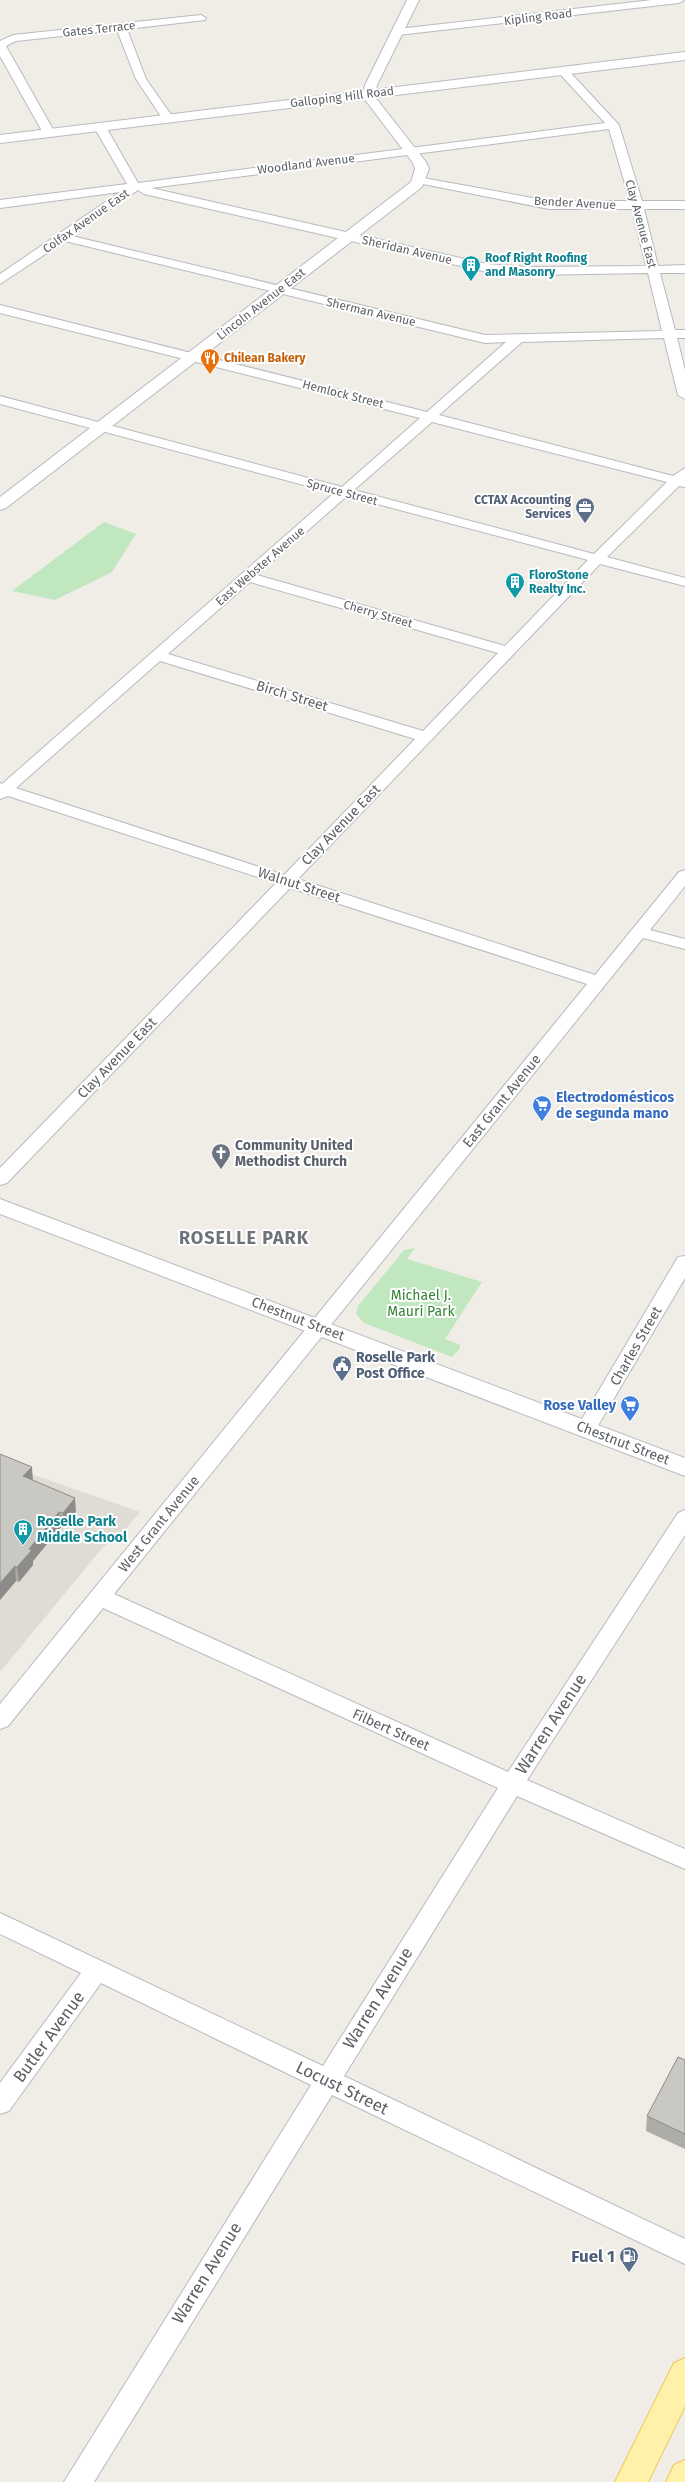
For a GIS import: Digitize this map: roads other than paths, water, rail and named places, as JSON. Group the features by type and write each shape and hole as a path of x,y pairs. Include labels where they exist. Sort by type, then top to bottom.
{"main road":[{"path":"631,2482 685,2373"},
{"path":"682,2482 685,2476"}],"street":[{"path":"413,0 371,84 369,97 422,169 418,180"},
{"name":"Kipling Road","path":"398,32 679,0"},
{"name":"Gates Terrace","path":"48,133 0,46 13,38 201,18"},
{"path":"121,26 141,79 168,119"},
{"name":"Galloping Hill Road","path":"0,139 685,56"},
{"name":"Clay Avenue East","path":"563,71 613,125 637,206 685,394"},
{"name":"Woodland Avenue","path":"0,204 613,125"},
{"name":"Colfax Avenue East","path":"0,280 134,187 100,127"},
{"name":"Bender Avenue","path":"418,180 549,205 685,205"},
{"name":"Lincoln Avenue East","path":"0,505 349,237 417,184 418,180"},
{"name":"Sheridan Avenue","path":"134,187 487,268 528,271 685,269"},
{"name":"Sherman Avenue","path":"63,237 485,339 685,334"},
{"name":"Hemlock Street","path":"0,309 194,356 430,417 682,478"},
{"name":"East Webster Avenue","path":"2,791 158,656 520,337"},
{"name":"Spruce Street","path":"0,400 100,428 685,582"},
{"name":"Clay Avenue East","path":"0,1179 597,559 682,478"},
{"name":"Cherry Street","path":"248,577 508,651"},
{"name":"Birch Street","path":"158,656 426,737"},
{"name":"Walnut Street","path":"2,791 287,881 598,982"},
{"name":"East Grant Avenue","path":"318,1327 598,982 682,882"},
{"path":"639,932 685,944"},
{"name":"Chestnut Street","path":"0,1206 685,1467"},
{"name":"Charles Street","path":"586,1429 685,1262"},
{"name":"West Grant Avenue","path":"0,1720 318,1327"},
{"name":"Warren Avenue","path":"78,2482 512,1784 685,1518"},
{"name":"Filbert Street","path":"100,1597 512,1784 685,1859"},
{"name":"Locust Street","path":"0,1923 685,2252"},
{"name":"Butler Avenue","path":"0,2103 97,1970"}],"place":[{"name":"Roof Right Roofing and Masonry","path":"471,282"},
{"name":"Chilean Bakery","path":"210,375"},
{"name":"CCTAX Accounting Services","path":"585,524"},
{"name":"FloroStone Realty Inc.","path":"515,599"},
{"name":"Electrodomésticos de segunda mano","path":"542,1122"},
{"name":"Community United Methodist Church","path":"221,1170"},
{"name":"Roselle Park Post Office","path":"342,1382"},
{"name":"Rose Valley","path":"630,1422"},
{"name":"Roselle Park Middle School","path":"23,1546"},
{"name":"Fuel 1","path":"629,2273"}],"district":[{"name":"ROSELLE PARK","path":"244,1238"}],"park label":[{"name":"Michael J. Mauri Park","path":"421,1304"}]}
